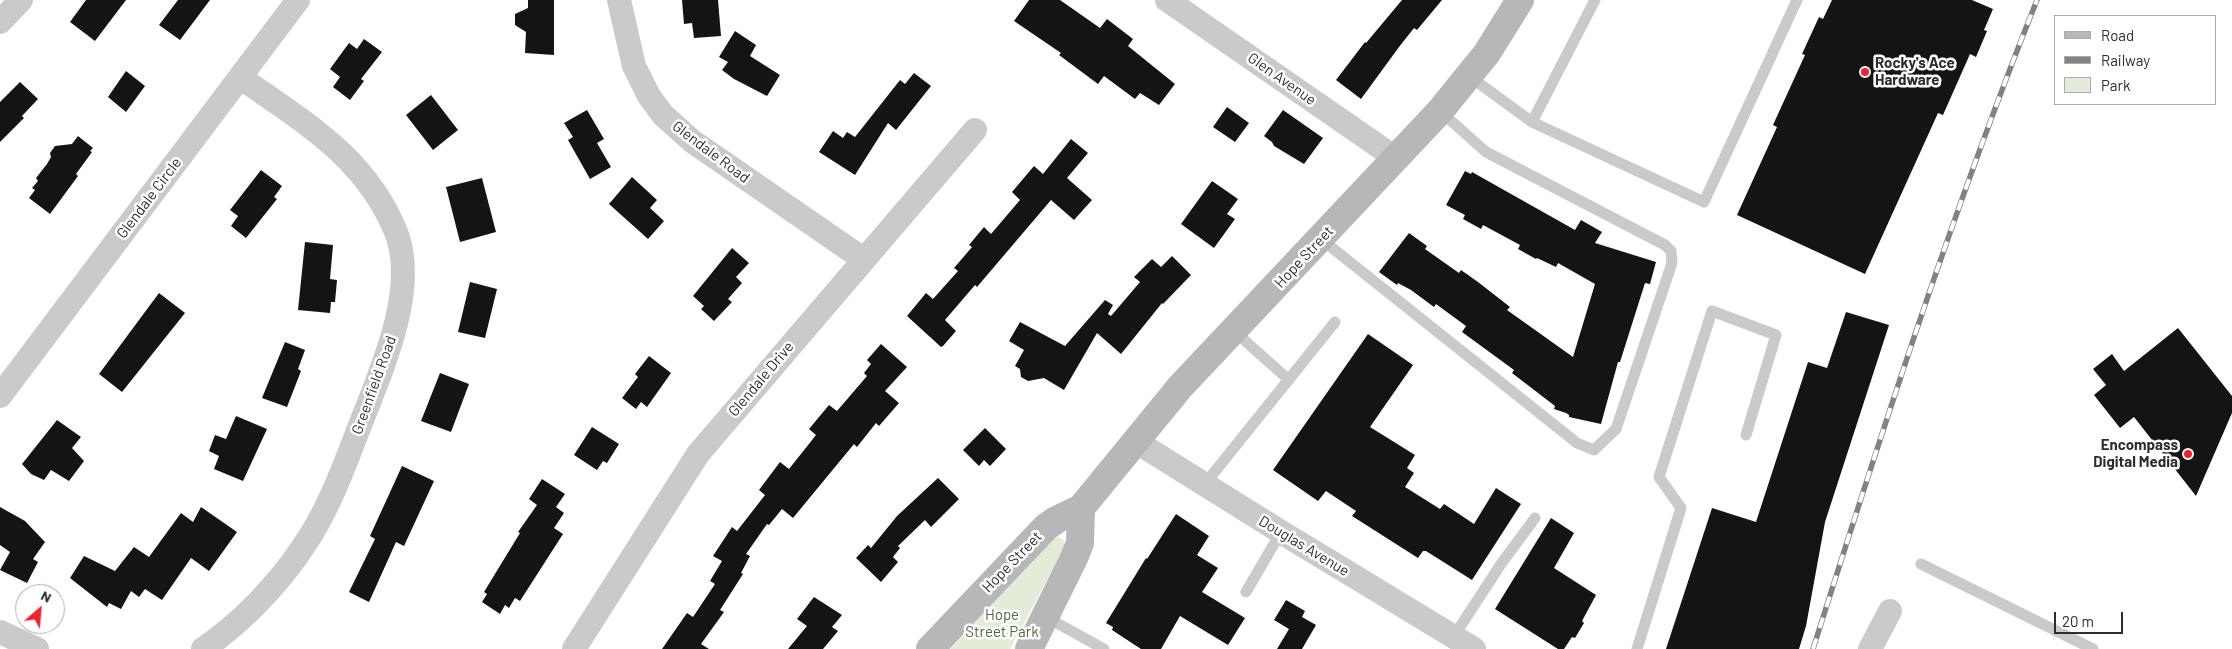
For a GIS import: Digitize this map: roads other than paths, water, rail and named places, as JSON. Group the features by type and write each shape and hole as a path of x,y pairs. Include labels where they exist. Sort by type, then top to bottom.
{"main road":[{"name":"Hope Street","path":"930,649 1046,527 1081,508 1180,387 1397,159 1440,111 1469,76 1501,32 1520,0"},
{"path":"1029,649 1080,543 1081,508"}],"street":[{"path":"0,22 21,0"},
{"name":"Glendale Circle","path":"0,396 298,0"},
{"name":"Glendale Road","path":"619,0 634,66 649,96 663,115 692,141 863,259"},
{"name":"Glen Avenue","path":"1168,0 1397,159"},
{"name":"Greenfield Road","path":"203,649 240,620 265,593 303,548 320,520 340,477 390,349 402,291 402,265 396,233 379,200 362,174 342,152 240,77"},
{"name":"Glendale Drive","path":"574,649 698,454 975,130"},
{"name":"Douglas Avenue","path":"1135,441 1474,649"},
{"path":"1870,649 1890,611"},
{"path":"0,632 37,649"}],"lane":[{"path":"1532,122 1595,0"},
{"path":"1469,76 1532,122 1704,202 1797,0"},
{"path":"1320,239 1577,443 1594,450 1605,441 1616,429 1672,263 1671,251 1665,245 1486,152 1440,111"},
{"path":"1637,649 1681,508 1659,477 1712,311 1776,335 1746,435"},
{"path":"1204,485 1335,322"},
{"path":"1234,331 1289,380"},
{"path":"1454,636 1501,564 1535,518"},
{"path":"1246,592 1281,532"},
{"path":"1921,564 2093,649"},
{"path":"1046,617 1097,647"}],"railway":[{"path":"1813,649 1947,241 2037,0"}],"place":[{"name":"Rocky's Ace Hardware","path":"1865,72"},
{"name":"Encompass Digital Media","path":"2188,454"}],"park label":[{"name":"Hope Street Park","path":"1002,624"}]}
